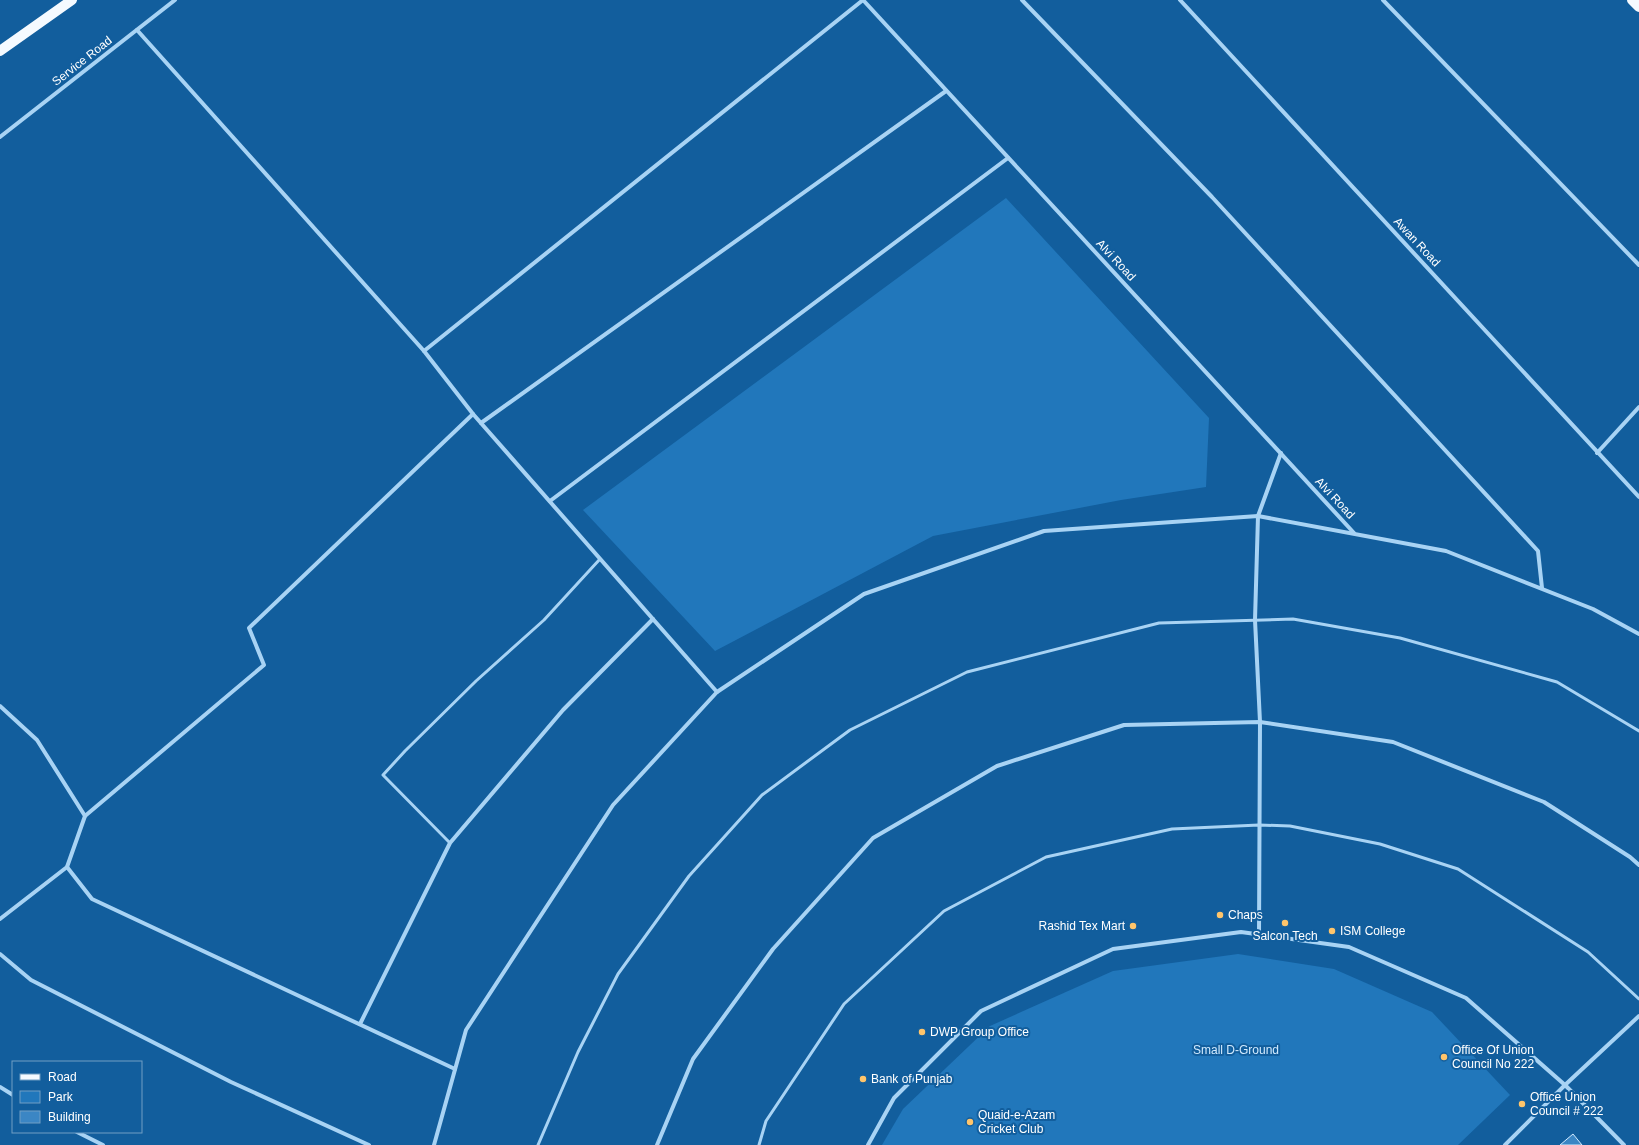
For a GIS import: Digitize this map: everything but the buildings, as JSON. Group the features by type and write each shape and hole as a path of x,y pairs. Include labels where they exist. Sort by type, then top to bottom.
{"main road":[{"path":"0,46 61,0"},
{"path":"0,51 72,0"},
{"path":"1632,0 1639,7"}],"street":[{"name":"Service Road","path":"0,137 175,0"},
{"path":"424,351 863,0"},
{"name":"Alvi Road","path":"863,0 1354,533"},
{"path":"1022,0 1212,197 1538,551 1542,588"},
{"name":"Awan Road","path":"1180,0 1639,497"},
{"path":"1383,0 1639,265"},
{"path":"137,30 424,351 481,423 717,692"},
{"path":"481,423 946,91"},
{"path":"550,502 1008,158"},
{"path":"1597,453 1639,407"},
{"path":"0,918 67,868 85,816 264,665 249,628 474,414"},
{"path":"1259,934 1260,722 1255,620 1258,516 1280,453"},
{"path":"434,1145 466,1030 613,805 717,692 864,594 1044,531 1258,516 1446,551 1593,609 1639,634"},
{"path":"360,1024 450,843 563,710 653,619"},
{"path":"0,706 36,740 85,816"},
{"path":"657,1145 693,1059 773,949 874,838 997,766 1124,725 1260,722 1394,742 1544,802 1630,857 1639,865"},
{"path":"67,868 92,899 455,1069"},
{"path":"868,1145 894,1098 981,1011 1114,949 1241,932 1349,947 1466,998 1565,1086 1624,1145"},
{"path":"0,954 31,980 231,1082 369,1145"},
{"path":"1505,1145 1639,1016"},
{"path":"0,1088 12,1094"},
{"path":"79,1133 103,1145"}],"lane":[{"path":"450,843 383,775 405,751 476,681 544,620 600,559"},
{"path":"538,1145 578,1052 618,974 689,876 762,794 850,730 967,672 1159,623 1293,619 1400,638 1557,682 1639,731"},
{"path":"759,1145 766,1121 844,1004 944,911 1046,857 1172,829 1259,825 1290,826 1380,844 1458,869 1588,952 1639,999"}],"green space":[{"path":"1006,198 1209,418 1206,487 1121,500 933,536 715,651 583,510"},
{"name":"Small D-Ground","path":"1238,954 1334,969 1432,1012 1510,1095 1458,1145 882,1145 903,1109 990,1026 1113,971"}],"place":[{"name":"Chaps","path":"1220,915"},
{"name":"Salcon Tech","path":"1285,923"},
{"name":"Rashid Tex Mart","path":"1133,926"},
{"name":"ISM College","path":"1332,931"},
{"name":"DWP Group Office","path":"922,1032"},
{"name":"Office Of Union Council No 222","path":"1444,1057"},
{"name":"Bank of Punjab","path":"863,1079"},
{"name":"Office Union Council # 222","path":"1522,1104"},
{"name":"Quaid-e-Azam Cricket Club","path":"970,1122"}]}
